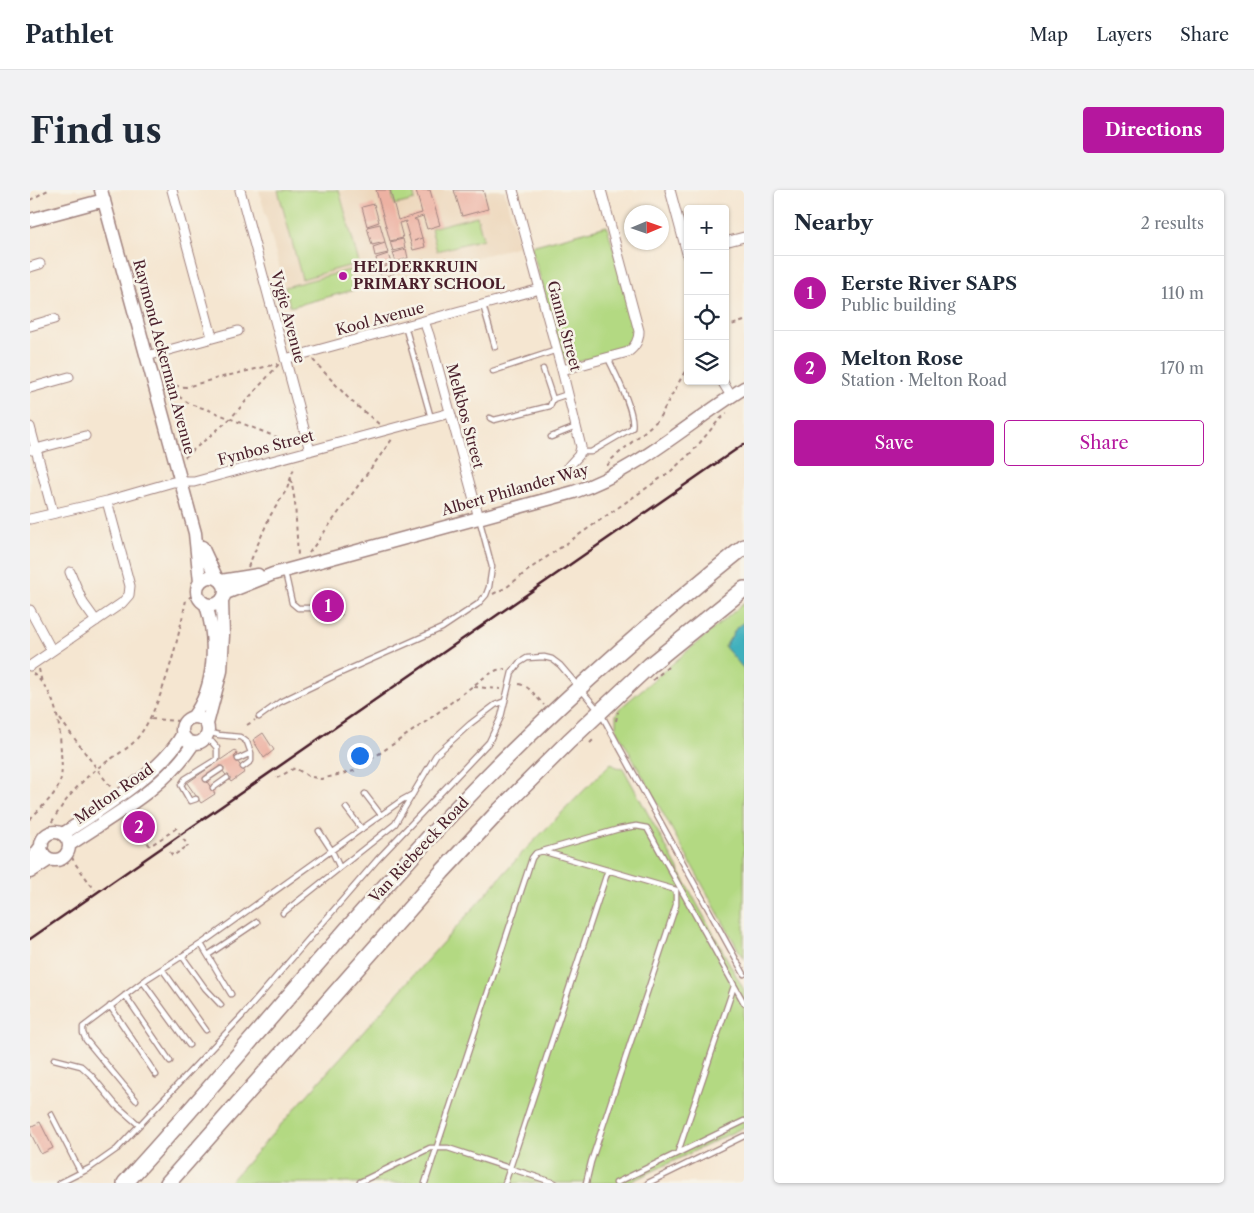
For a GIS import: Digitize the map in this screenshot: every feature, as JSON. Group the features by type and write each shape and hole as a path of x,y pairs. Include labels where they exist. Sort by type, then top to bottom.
{"main road":[{"name":"Van Riebeeck Road","path":"125,1183 385,886 451,814 579,687 665,611 744,547"},
{"name":"Van Riebeeck Road","path":"168,1183 442,872 524,785 650,665 744,589"}],"street":[{"path":"172,190 212,337"},
{"name":"Vygie Avenue","path":"240,190 282,362 308,446"},
{"name":"Ganna Street","path":"513,190 562,370 581,452"},
{"path":"562,370 631,350 638,340 639,331 601,190"},
{"path":"670,190 686,250"},
{"path":"30,220 102,195"},
{"name":"Raymond Ackerman Avenue","path":"102,195 195,533 200,582"},
{"path":"729,241 744,237"},
{"path":"30,267 40,264"},
{"name":"Kool Avenue","path":"282,362 540,289"},
{"path":"30,326 54,319"},
{"name":"Melkbos Street","path":"424,321 479,518"},
{"path":"147,356 238,331"},
{"path":"30,388 69,377"},
{"path":"724,385 731,396"},
{"name":"Albert Philander Way","path":"224,597 279,573 574,492 598,483 621,471 744,388"},
{"name":"Fynbos Street","path":"30,519 107,501 170,482 194,482 298,454 308,446 382,431 450,413"},
{"path":"30,427 33,449 53,513"},
{"path":"33,449 85,436"},
{"path":"569,466 581,452"},
{"path":"34,663 127,598 130,589 107,501"},
{"name":"Raymond Ackerman Avenue","path":"195,533 219,579"},
{"path":"70,572 83,603 96,621"},
{"name":"Albert Philander Way","path":"219,579 279,573"},
{"path":"182,735 185,739 203,735 201,718 193,717 201,705 206,691 212,660 211,625 206,605 198,596 197,590 200,582 207,577 219,579 224,584 224,597 214,605 206,605"},
{"name":"Melton Road","path":"68,845 162,781 203,735 221,671 224,597"},
{"path":"30,610 52,651"},
{"name":"Melton Road","path":"68,845 117,797 171,753 182,735 183,723 193,717"},
{"path":"30,861 49,833 58,832 68,845 67,854 57,860 50,859 44,853 42,845"},
{"path":"30,872 50,859"}],"lane":[{"path":"483,305 495,346"},
{"path":"405,326 431,418"},
{"path":"493,371 556,350"},
{"path":"581,452 591,452 632,428 633,425 632,414 608,358"},
{"path":"490,418 494,420 550,406 553,399 543,369"},
{"path":"553,399 568,394"},
{"path":"550,437 576,427"},
{"path":"259,717 280,702 442,628 478,604 486,595 491,581 492,567 479,518"},
{"path":"279,573 292,603 298,608 311,608"},
{"path":"60,1183 105,1159 117,1149 244,1015 377,860 489,742 498,726 512,672 519,663 528,658 552,659 560,665 600,712 744,974"},
{"path":"282,913 339,866 395,824 436,755 470,724 495,705 505,701"},
{"path":"203,735 240,737 247,742 251,752 251,762 243,767"},
{"path":"196,798 190,801 181,785 183,780 213,762 218,755 215,745 203,735"},
{"path":"238,759 251,752"},
{"path":"206,779 221,769"},
{"path":"213,788 227,778"},
{"path":"185,793 191,790"},
{"path":"365,794 381,815"},
{"path":"136,1100 86,1040 83,1027 143,982 201,944 413,794"},
{"path":"346,808 362,829"},
{"path":"425,1183 532,858 534,854 541,850 619,829 636,826 646,828 683,891 744,1003"},
{"path":"319,831 332,850 339,866"},
{"path":"541,850 683,891"},
{"path":"505,1183 608,870"},
{"path":"586,1183 591,1162 676,905 676,890"},
{"path":"208,955 257,922"},
{"path":"201,944 231,994"},
{"path":"182,956 205,988 221,1005"},
{"path":"162,969 206,1030"},
{"path":"143,982 189,1045"},
{"path":"678,1152 734,986"},
{"path":"126,995 170,1060"},
{"path":"110,1006 156,1075"},
{"path":"54,1059 81,1066 116,1105 139,1125"},
{"path":"51,1114 81,1173"},
{"path":"616,1183 744,1120"},
{"path":"648,1183 744,1136"},
{"path":"360,1182 430,1148 438,1147 448,1148 555,1183"}],"path":[{"path":"30,200 48,190"},
{"path":"729,325 744,321"},
{"path":"305,354 352,401 378,422 382,431"},
{"path":"161,384 186,387 282,362"},
{"path":"181,459 230,419 282,362"},
{"path":"604,473 612,459 658,420 684,373"},
{"path":"168,385 172,392 182,400 296,446 308,446"},
{"path":"486,595 496,594 507,587 671,471 693,451 731,409"},
{"path":"304,559 394,436 393,428"},
{"path":"248,572 248,567 270,516 287,489 298,454"},
{"path":"291,479 295,502 299,560"},
{"path":"48,829 65,802 97,768 132,744 151,718 180,628 186,600 193,595"},
{"path":"34,663 42,684"},
{"path":"277,778 295,768 308,776 321,779 354,771 474,687 486,676 505,669"},
{"path":"30,672 42,684 52,699 58,717 61,738 61,779 57,788 30,819"},
{"path":"519,684 528,688 544,705"},
{"path":"474,687 501,689"},
{"path":"58,717 97,768 114,794"},
{"path":"151,718 178,721"},
{"path":"590,743 595,738"},
{"path":"150,846 176,828 188,846 173,856 170,852"},
{"path":"143,836 152,850"},
{"path":"68,845 74,862 94,890"}],"shaded area":[{"name":"HELDERKRUIN PRIMARY SCHOOL","path":"259,190 504,190 519,246 290,307"}],"green space":[{"path":"278,190 339,190 359,263 302,279"},
{"path":"391,190 413,190 415,200 395,205"},
{"path":"477,216 483,239 437,251 431,228"},
{"path":"607,226 636,332 635,339 627,349 574,363 563,357 531,246"},
{"path":"349,270 354,290 290,307 285,287"},
{"path":"744,603 744,622 737,627 725,647 744,669 744,960 616,728 616,715 619,709"},
{"path":"611,763 616,767 623,768 744,990 744,1127 628,1183 229,1183 524,851"}],"water":[{"path":"744,622 744,669 725,647 737,627"}],"building":[{"path":"376,190 390,190 398,220 422,213 416,190 430,190 440,225 427,229 423,216 414,219 417,220 422,238 414,241 423,238 425,247 413,250 405,223 407,221 399,223 403,238 390,241"},
{"path":"454,190 483,190 488,209 462,216"},
{"path":"374,204 379,222 367,226 362,207"},
{"path":"380,224 385,242 372,245 367,227"},
{"path":"403,239 405,248 393,251 390,242"},
{"path":"385,243 388,253 375,256 373,247"},
{"path":"406,249 408,258 396,262 393,253"},
{"path":"388,254 391,263 378,267 376,258"},
{"path":"409,260 411,269 399,272 396,263"},
{"path":"391,265 394,274 381,277 379,268"},
{"path":"336,592 342,615 331,618 328,609 318,612 315,603 325,600 324,595"},
{"path":"263,733 274,750 264,758 253,740"},
{"path":"235,750 237,754 234,757 245,772 231,782 220,767 204,777 215,794 201,803 187,783"},
{"path":"139,814 151,831 139,839 127,822"},
{"path":"40,1122 53,1148 41,1154 30,1132 30,1127"}],"railway":[{"path":"30,939 744,444"}],"place":[{"name":"HELDERKRUIN PRIMARY SCHOOL","path":"343,276"},
{"name":"Eerste River SAPS","path":"328,606"},
{"name":"Melton Rose","path":"139,827"}]}
